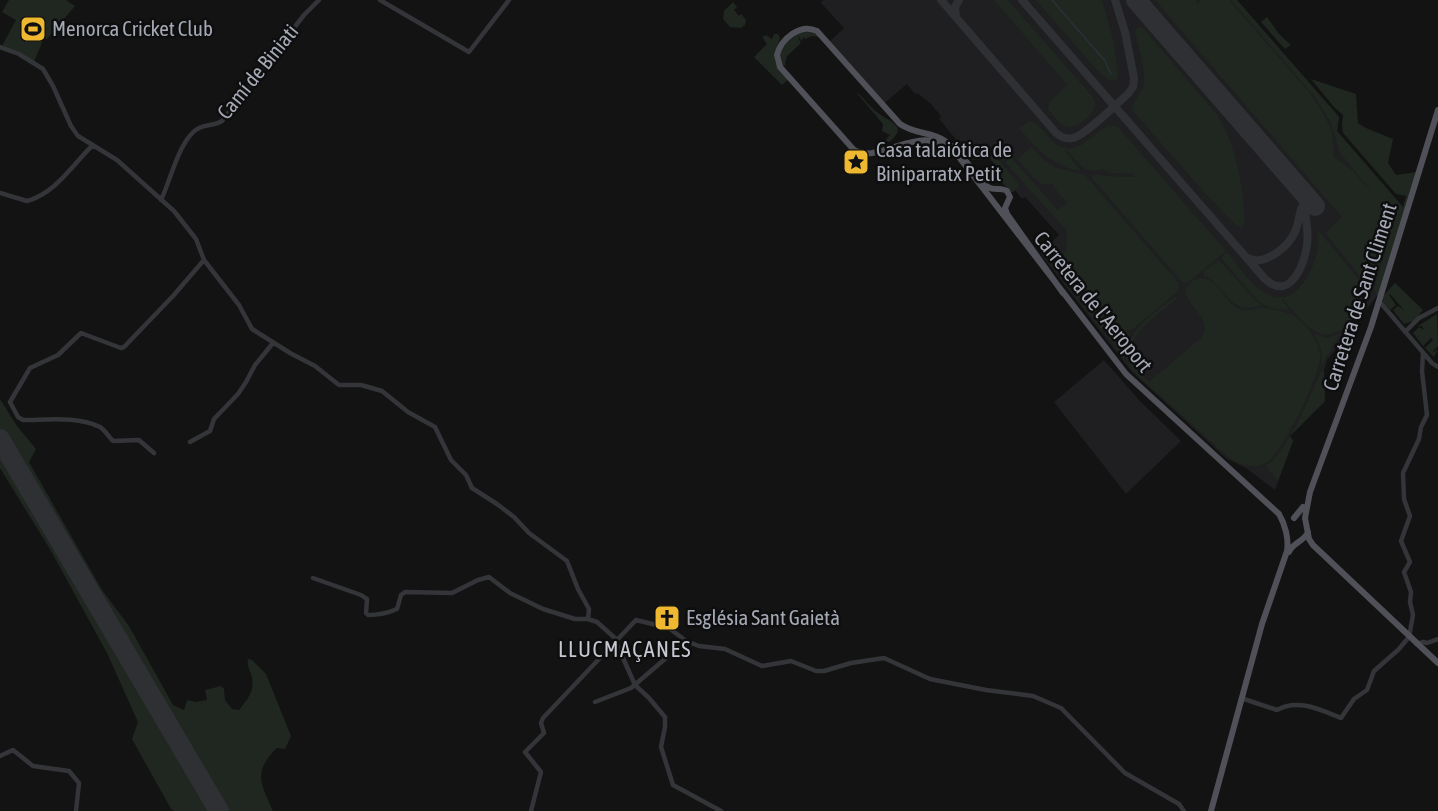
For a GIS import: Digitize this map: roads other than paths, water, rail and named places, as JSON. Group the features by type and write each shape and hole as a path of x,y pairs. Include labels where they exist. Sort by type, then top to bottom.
{"main road":[{"name":"Carretera de l'Aeroport","path":"1000,189 987,187 955,148 943,139 908,129 900,124 823,36 812,28 800,29 777,52 777,61 789,79 852,149 861,153 872,153 925,139 937,141 957,154 1126,374 1280,514 1285,526"},
{"name":"Carretera de Sant Climent","path":"1310,492 1368,335 1438,110"},
{"path":"976,179 996,200 1020,238"},
{"path":"996,200 995,194 1000,189 1009,192 1005,208 1007,214 1064,293"},
{"path":"996,200 1003,204 1008,201"},
{"path":"1211,811 1241,698 1287,551 1285,526 1302,510 1310,492"},
{"path":"1310,492 1305,516 1310,541 1438,663"},
{"name":"Carretera de l'Aeroport","path":"1280,514 1293,518"},
{"path":"1293,518 1302,520 1306,524"},
{"path":"1268,608 1291,548 1308,532"},
{"path":"1287,537 1316,549"}],"street":[{"name":"Camí de Biniati","path":"161,200 174,165 188,139 199,128 222,121 304,15 319,0"},
{"path":"380,0 469,52 509,0"},
{"path":"0,47 19,54 44,70 70,126 78,136 117,160 174,211 201,248 204,260 239,305 250,327 273,343 315,366 339,385 361,385 382,391 408,412 432,424 452,460 466,475 472,488 514,517 530,533 567,561 578,590 588,607 588,619"},
{"path":"0,193 27,201 43,195 64,178 93,145"},
{"path":"154,453 139,440 113,441 96,426 64,419 22,420 10,402 30,368 58,355 82,332 121,348 124,347 204,260"},
{"path":"1379,301 1432,363 1438,366"},
{"path":"1405,332 1419,318 1438,308"},
{"path":"190,442 210,430 214,419 226,408 273,343"},
{"path":"1241,698 1278,710 1293,704 1318,708 1341,718 1354,699 1366,690 1374,671 1409,637 1413,615 1410,602 1411,592 1404,572 1410,562 1401,541 1410,516 1404,499 1403,473 1427,415 1422,371 1423,353"},
{"path":"313,578 367,599 366,613 368,615 380,615 386,610 397,609 401,595 405,592 452,593 478,580 489,578 510,593 543,609 575,619 597,622 616,640 635,685 663,714 665,730 661,747 673,785 721,811"},
{"path":"531,811 541,772 525,752 544,733 543,718 636,620 669,628 686,641 699,646 724,649 764,667 791,662 821,671 884,658 930,679 1033,696 1061,708 1123,771 1179,804 1184,811"},
{"path":"1416,644 1438,639"},
{"path":"595,702 635,685 686,641"},
{"path":"0,756 13,750 34,766 70,772 79,783 76,811"}],"waterway":[{"path":"1052,0 1105,61 1111,74"}],"place":[{"name":"Menorca Cricket Club","path":"33,29"},
{"name":"Casa talaiótica de Biniparratx Petit","path":"856,162"},
{"name":"Església Sant Gaietà","path":"667,618"}],"district":[{"name":"LLUCMAÇANES","path":"625,649"}]}
